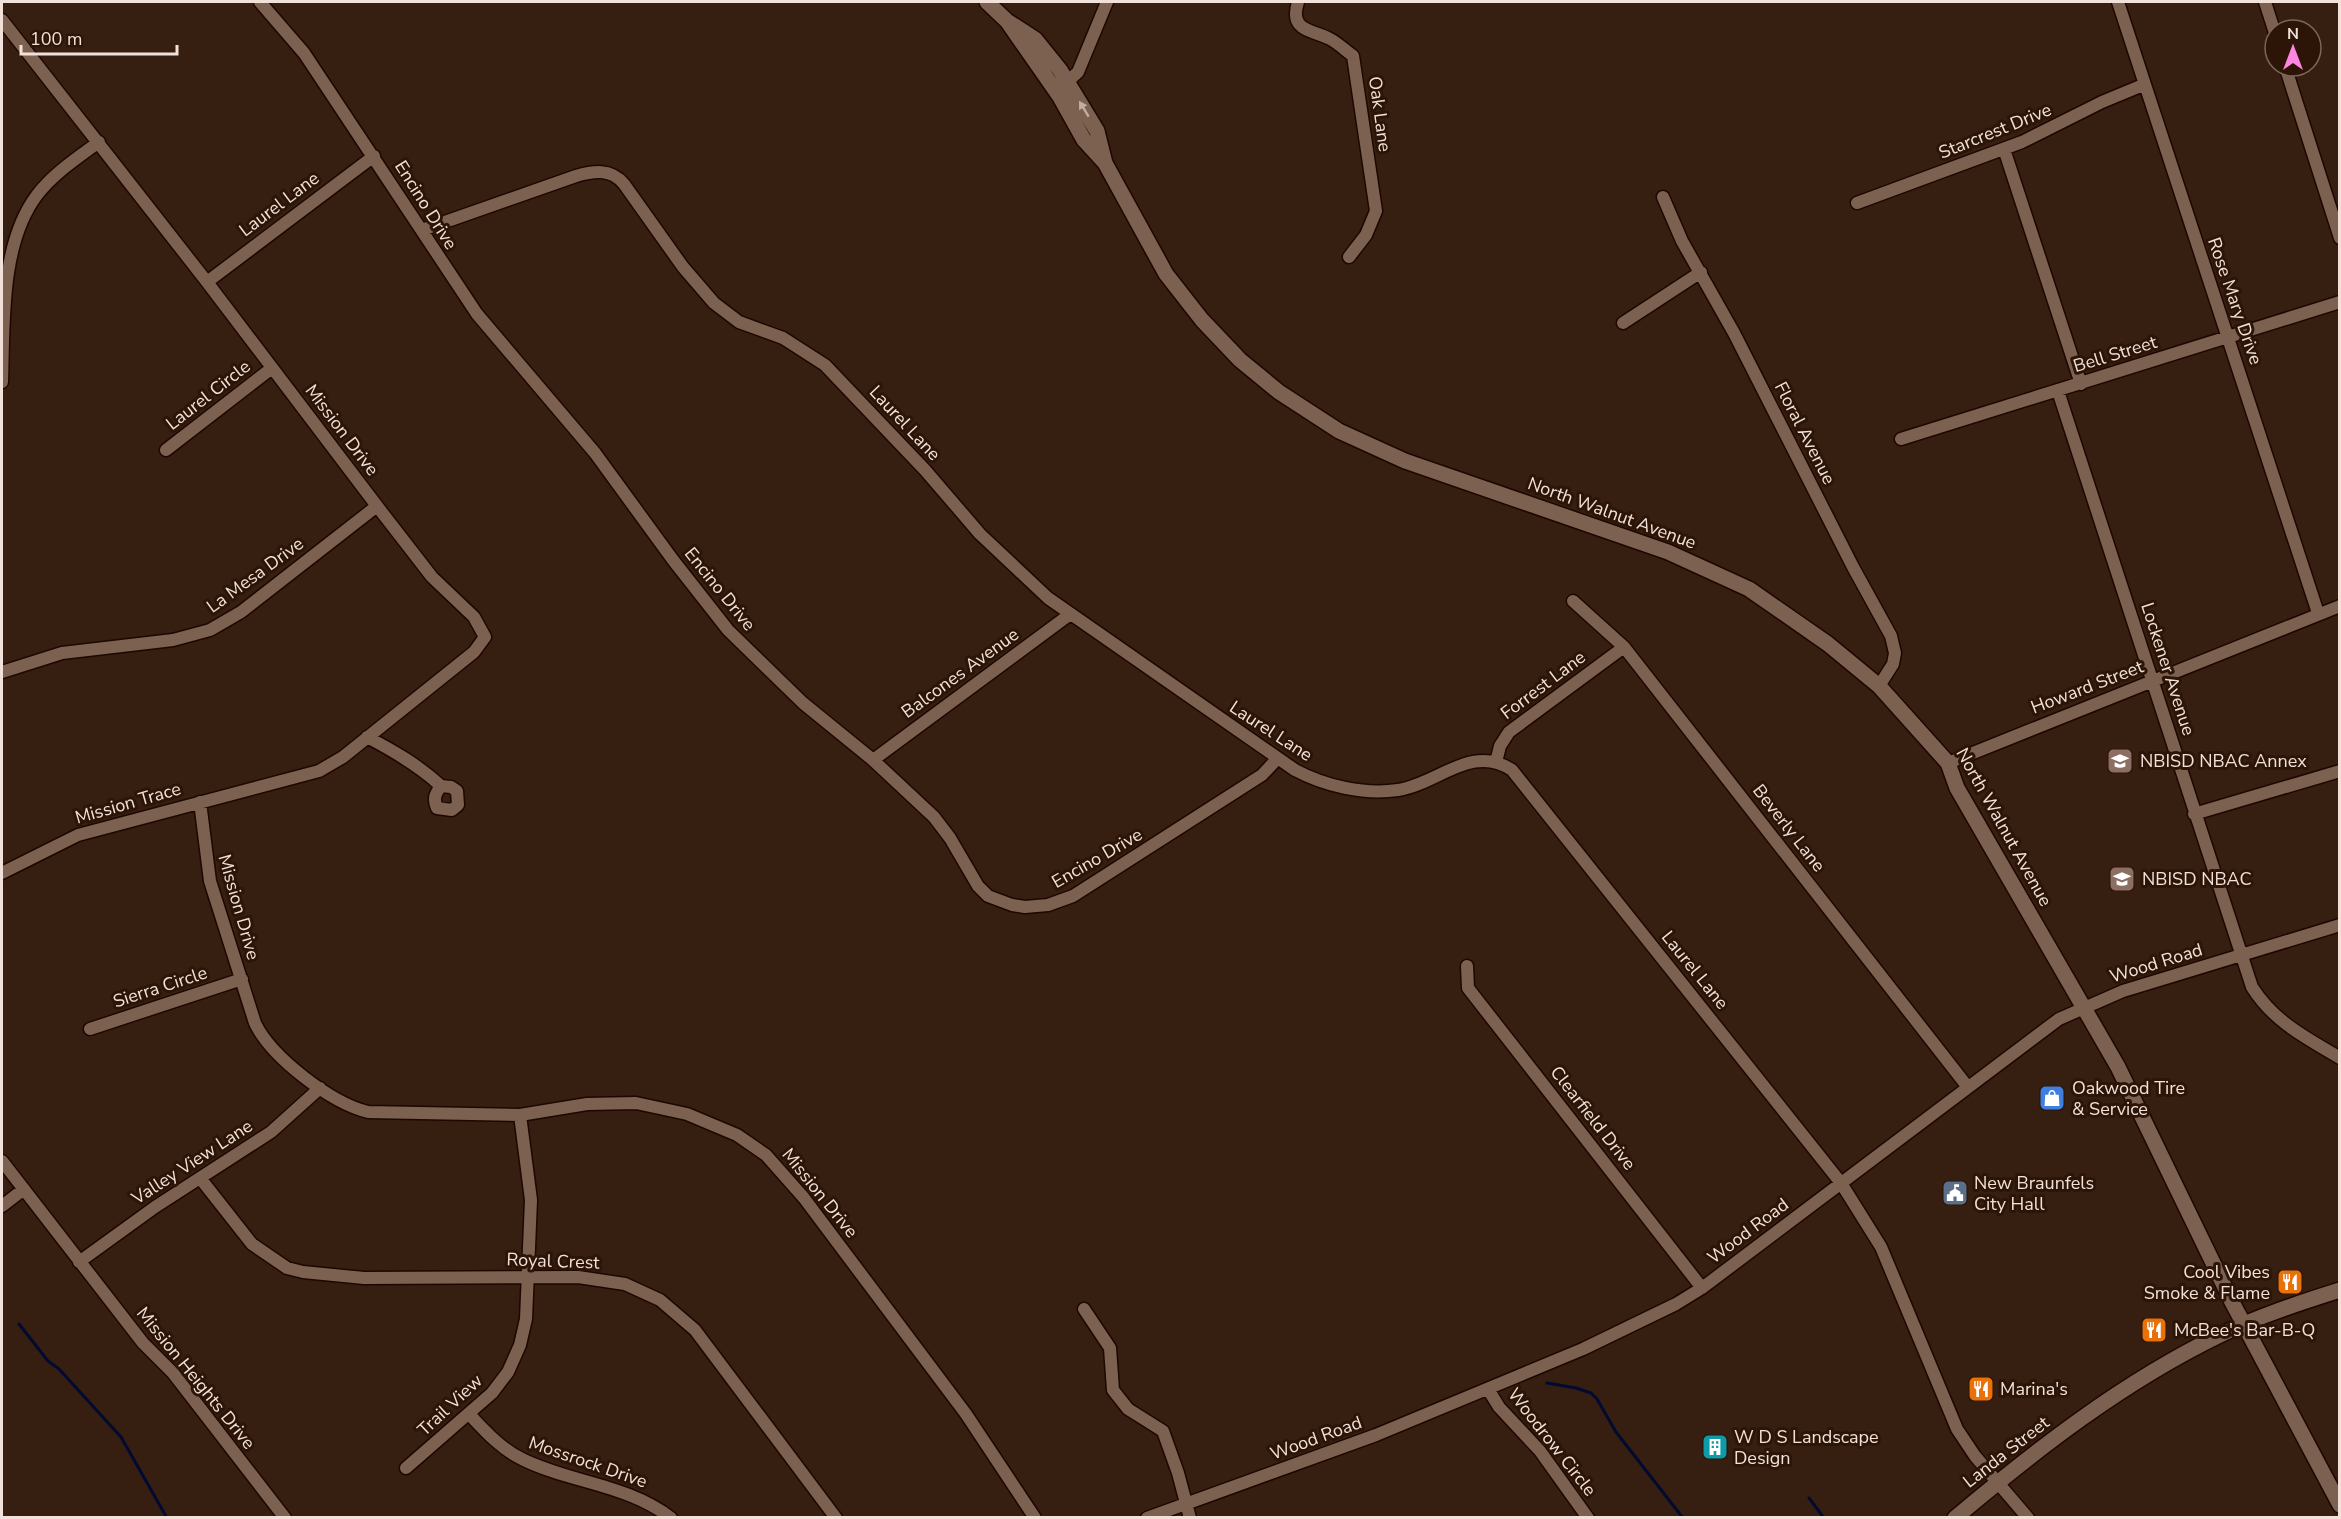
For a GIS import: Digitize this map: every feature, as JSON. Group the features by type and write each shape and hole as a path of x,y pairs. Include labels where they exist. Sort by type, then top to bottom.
{"main road":[{"name":"North Walnut Avenue","path":"987,2 1007,21 1035,39 1067,82 1097,131 1105,163 1150,248 1202,320 1240,360 1308,412 1339,431 1405,461 1648,545 1721,576 1776,606 1879,686 1948,763 1957,788 2118,1068 2244,1324 2340,1504"},
{"name":"North Walnut Avenue","path":"1007,21 1060,97 1084,140 1105,163"},
{"name":"Landa Street","path":"1955,1518 1999,1481 2111,1398 2218,1336 2244,1324 2340,1290"}],"street":[{"name":"Encino Drive","path":"260,2 304,53 477,314 595,453 673,560 728,630 803,703 873,760 942,825 978,886 1000,901 1025,907 1048,905 1073,896 1262,775 1277,759"},
{"path":"1067,82 1078,72 1107,2"},
{"name":"Oak Lane","path":"1298,2 1295,15 1297,23 1302,28 1332,40 1353,56 1376,211 1366,235 1349,257"},
{"name":"Rose Mary Drive","path":"2118,2 2318,613"},
{"path":"2265,2 2270,18"},
{"name":"Mission Drive","path":"2,20 99,142 432,577 474,617 485,637 474,651 343,757 319,771 200,802 207,868 262,1037 281,1058 320,1088 346,1106 368,1112 520,1115 606,1102 651,1104 687,1113 722,1127 766,1155 804,1198 966,1414 1035,1518"},
{"path":"2289,78 2340,238"},
{"name":"Starcrest Drive","path":"1857,203 2004,149 2056,127 2102,102 2144,85"},
{"path":"2,382 9,269 15,238 27,211 50,181 99,142"},
{"path":"2004,149 2081,384"},
{"name":"Laurel Lane","path":"207,282 374,156"},
{"name":"Laurel Lane","path":"422,230 587,173 604,172 620,178 683,267 714,303 739,322 789,341 825,365 925,470 980,534 1023,577 1069,615 1277,759 1294,770 1319,781 1382,791 1418,784 1468,762 1496,762 1512,770 1841,1184 1881,1246 1957,1429 1975,1456 1999,1481 2028,1518"},
{"name":"Floral Avenue","path":"1663,197 1682,241 1701,272 1853,567 1892,636 1895,652 1893,664 1879,686"},
{"path":"1623,322 1701,272"},
{"name":"Bell Street","path":"1901,439 2340,302"},
{"name":"Laurel Circle","path":"166,450 272,368"},
{"name":"Lockener Avenue","path":"2058,391 2252,987 2265,1007 2285,1025 2340,1058"},
{"name":"La Mesa Drive","path":"2,672 62,653 173,640 210,630 241,612 377,506"},
{"name":"Beverly Lane","path":"1573,601 1624,646 1967,1086"},
{"name":"Howard Street","path":"1948,763 2340,606"},
{"name":"Balcones Avenue","path":"873,760 1069,615"},
{"name":"Forrest Lane","path":"1496,762 1500,746 1509,732 1624,646"},
{"path":"367,737 403,756 441,786"},
{"path":"2194,814 2340,771"},
{"name":"Mission Trace","path":"2,873 78,835 200,802"},
{"name":"Wood Road","path":"1147,1518 1376,1435 1626,1329 1702,1288 1967,1086 2059,1019 2123,991 2340,925"},
{"name":"Clearfield Drive","path":"1467,966 1468,988 1702,1288"},
{"name":"Sierra Circle","path":"90,1029 242,980"},
{"name":"Valley View Lane","path":"79,1262 270,1132 320,1088"},
{"name":"Trail View","path":"406,1468 492,1393 514,1359 526,1319 531,1189 520,1115"},
{"name":"Mission Heights Drive","path":"2,1161 143,1343 173,1373 285,1518"},
{"name":"Royal Crest","path":"200,1178 252,1244 275,1261 303,1272 364,1278 578,1277 625,1284 674,1310 695,1330 836,1518"},
{"path":"2,1206 24,1189"},
{"path":"1084,1309 1110,1348 1113,1390 1128,1409 1163,1431 1188,1503 1190,1518"},
{"name":"Woodrow Circle","path":"1488,1389 1499,1407 1540,1450 1588,1518"},
{"name":"Mossrock Drive","path":"469,1414 501,1446 520,1459 554,1472 633,1495 671,1518"}],"waterway":[{"path":"19,1324 48,1361 59,1369 121,1437 167,1518"},
{"path":"1547,1383 1591,1393 1597,1399 1616,1432 1683,1518"},
{"path":"1809,1498 1824,1518"}],"place":[{"name":"NBISD NBAC Annex","path":"2120,761"},
{"name":"NBISD NBAC","path":"2122,879"},
{"name":"Oakwood Tire & Service","path":"2052,1098"},
{"name":"New Braunfels City Hall","path":"1955,1193"},
{"name":"Cool Vibes Smoke & Flame","path":"2290,1282"},
{"name":"McBee's Bar-B-Q","path":"2154,1330"},
{"name":"Marina's","path":"1981,1389"},
{"name":"W D S Landscape Design","path":"1715,1447"}]}
